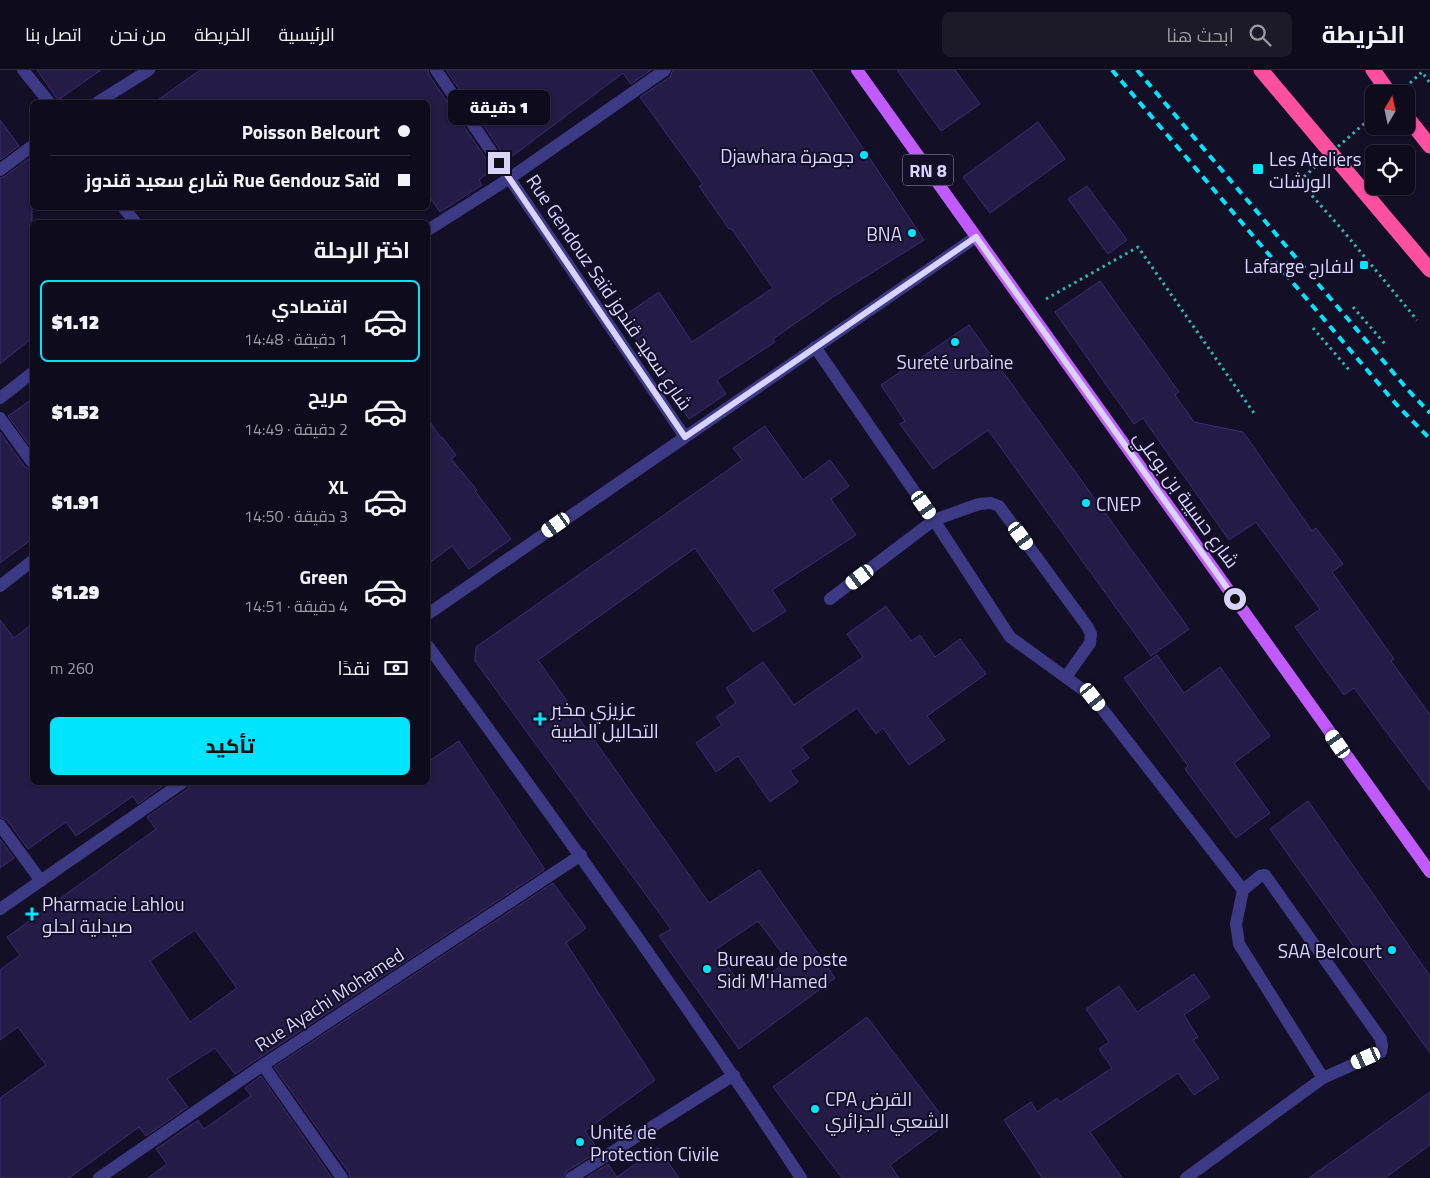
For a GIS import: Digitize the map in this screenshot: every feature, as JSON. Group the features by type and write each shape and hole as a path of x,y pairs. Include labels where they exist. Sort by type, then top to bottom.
{"highway":[{"path":"1260,70 1430,270"},
{"path":"1373,70 1384,85"},
{"path":"1415,127 1430,146"}],"main road":[{"name":"RN 8","path":"856,70 976,237"},
{"name":"شارع حسيبة بن بوعلي","path":"976,237 1430,872"}],"street":[{"path":"23,70 47,100"},
{"path":"101,100 149,70"},
{"name":"Rue Gendouz Saïd شارع سعيد قندوز","path":"436,70 685,437"},
{"path":"430,229 510,178 666,70"},
{"path":"0,170 30,148"},
{"path":"126,210 133,220"},
{"path":"430,613 976,237"},
{"path":"815,347 934,520 1010,637 1093,697 1243,890"},
{"path":"0,398 30,375"},
{"path":"0,418 30,459"},
{"path":"830,599 934,520 979,504 991,503 999,506 1091,634 1090,643 1066,677"},
{"path":"0,586 30,563"},
{"path":"430,649 581,855 734,1074 801,1178"},
{"path":"0,909 179,785"},
{"path":"0,825 40,881"},
{"name":"Rue Ayachi Mohamed","path":"99,1178 263,1065 581,855"},
{"path":"1186,1178 1323,1078 1381,1052 1382,1039 1265,875 1260,876 1243,890 1236,924 1239,944 1323,1078"},
{"path":"263,1065 342,1178"},
{"path":"571,1178 734,1074"}],"path":[{"path":"1422,72 1430,83"},
{"path":"1365,123 1298,181 1339,226 1416,320"},
{"path":"1028,310 1138,247 1256,416"},
{"path":"1353,307 1384,344"},
{"path":"1313,328 1350,371"}],"building":[{"path":"37,70 101,70 58,100"},
{"path":"200,70 428,70 429,75 493,169 479,180 482,185 440,212 430,198 430,100 158,100"},
{"path":"446,70 651,70 631,84 623,73 507,160"},
{"path":"673,70 811,70 924,240 833,297 773,339 775,342 717,380 726,394 689,419 622,317 659,292 692,342 773,288 699,186 703,184 640,97 670,77"},
{"path":"897,70 955,70 980,104 941,131"},
{"path":"0,120 19,146 0,160"},
{"path":"1038,122 1065,159 990,213 963,177"},
{"path":"28,159 30,162 30,210 32,210 32,220 30,220 30,340 0,364 0,178"},
{"path":"1087,186 1127,240 1108,254 1068,199"},
{"path":"1100,281 1179,392 1175,395 1194,422 1243,432 1312,531 1316,528 1343,564 1332,572 1394,659 1391,661 1430,715 1430,791 1354,688 1344,695 1295,627 1320,609 1256,522 1229,540 1143,418 1134,424 1055,312"},
{"path":"969,325 1189,629 1151,656 988,430 933,469 900,424 905,421 881,385"},
{"path":"30,400 30,446 8,416"},
{"path":"430,422 456,455 451,459 477,490 475,491 511,539 469,569 452,546 430,562"},
{"path":"765,426 803,480 830,460 849,486 831,499 856,535 772,590 786,611 753,632 695,548 538,660 709,903 759,870 835,978 739,1049 659,936 671,929 475,661 476,647 742,460 733,448","holes":["758,921 788,961 746,991 715,950"]},
{"path":"0,432 25,467 30,469 30,540 0,563"},
{"path":"886,606 911,641 920,635 935,657 960,639 986,674 927,716 945,740 909,765 883,728 876,734 857,708 801,747 809,758 790,771 798,782 770,802 738,756 716,772 696,743 722,725 716,717 736,703 726,688 763,662 794,705 863,657 847,634"},
{"path":"0,620 14,638 30,626 30,785 164,785 138,804 133,796 76,836 66,822 28,849 7,820 0,817"},
{"path":"1157,655 1184,693 1220,667 1270,736 1234,763 1270,813 1236,838 1185,769 1188,766 1124,678"},
{"path":"459,741 544,870 235,1074 215,1048 167,1079 188,1107 146,1136 139,1127 69,1178 0,1178 0,1098 46,1065 18,1027 0,1040 0,970 20,955 7,937 156,829 147,817 188,789 190,785 430,785 430,761","holes":["195,930 237,988 190,1022 150,961"]},
{"path":"1308,801 1430,976 1430,1053 1270,829"},
{"path":"0,839 14,858 0,868"},
{"path":"553,883 586,928 566,943 655,1080 585,1131 599,1151 567,1171 563,1178 350,1178 349,1173 274,1067"},
{"path":"1194,974 1210,997 1184,1015 1198,1037 1193,1040 1219,1078 1194,1095 1178,1073 1090,1132 1122,1178 1042,1178 1004,1120 1031,1102 1037,1112 1057,1098 1060,1102 1112,1068 1099,1049 1109,1042 1086,1009 1119,986 1137,1012"},
{"path":"867,1017 947,1123 890,1165 899,1178 842,1178 773,1087"},
{"path":"261,1076 332,1178 148,1178 167,1164 156,1149 198,1120 204,1129 251,1096 245,1088"},
{"path":"1430,1092 1430,1145 1385,1178 1309,1178"},
{"path":"658,1148 679,1178 586,1178 608,1164 617,1177"}],"railway":[{"path":"1112,70 1396,404 1430,439"},
{"path":"1137,70 1408,390 1430,413"}],"place":[{"name":"Djawhara جوهرة","path":"864,155"},
{"name":"Les Ateliers الورشات","path":"1258,169"},
{"name":"BNA","path":"912,233"},
{"name":"Lafarge لافارج","path":"1364,265"},
{"name":"Sureté urbaine","path":"955,342"},
{"name":"CNEP","path":"1086,503"},
{"name":"عزيزي مخبر التحاليل الطبية","path":"540,719"},
{"name":"Pharmacie Lahlou صيدلية لحلو","path":"32,914"},
{"name":"SAA Belcourt","path":"1392,950"},
{"name":"Bureau de poste Sidi M'Hamed","path":"707,969"},
{"name":"CPA القرض الشعبي الجزائري","path":"815,1109"},
{"name":"Unité de Protection Civile","path":"580,1142"}],"route":[{"path":"499,163 685,437 976,237 1235,599"}]}
